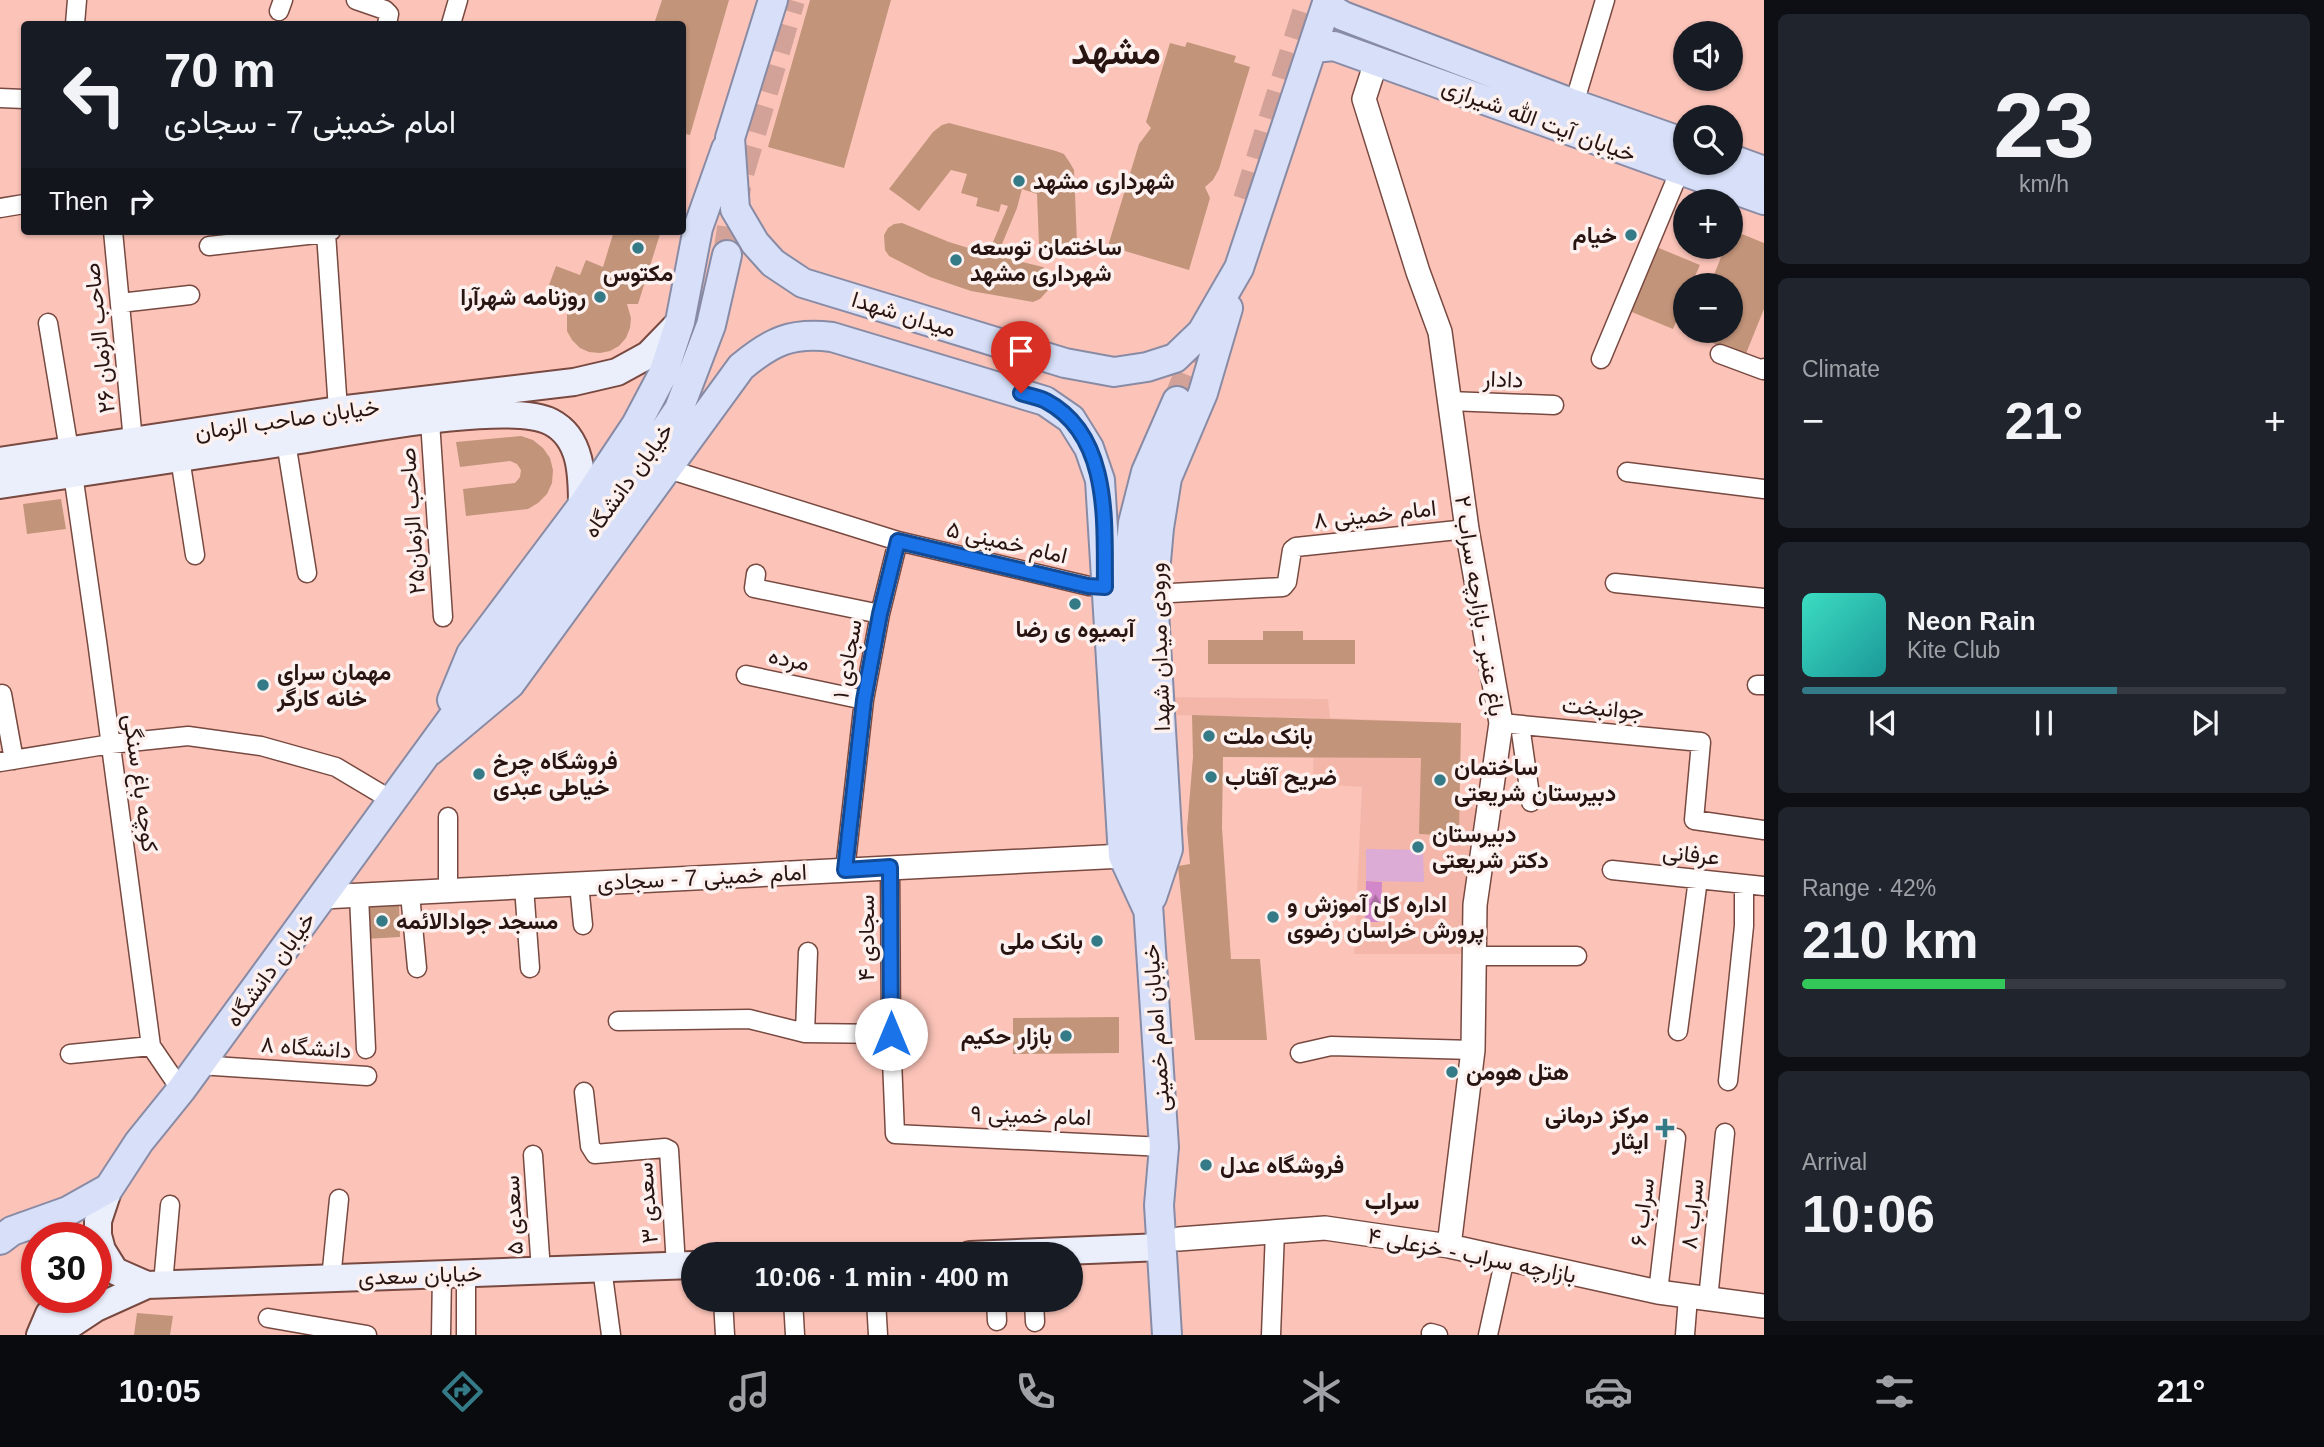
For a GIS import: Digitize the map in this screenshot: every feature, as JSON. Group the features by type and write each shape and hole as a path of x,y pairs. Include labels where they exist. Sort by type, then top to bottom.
{"main road":[{"name":"میدان شهدا","path":"773,0 730,138 735,209 755,243 773,262 803,283 1065,363 1114,372 1147,367 1175,358 1202,332 1240,268 1327,3"},
{"name":"خیابان آیت الله شیرازی","path":"1327,3 1343,16 1673,139"},
{"name":"خیابان آیت الله شیرازی","path":"1314,48 1334,46 1673,168"},
{"path":"430,751 471,654 582,506 636,425 663,374 680,321 690,225 730,138"},
{"path":"1743,163 1764,171"},
{"name":"خیابان آیت الله شیرازی","path":"1694,175 1764,200"},
{"name":"خیابان دانشگاه","path":"109,1188 139,1142 181,1090 480,680 641,465 679,409 711,325 727,255"},
{"name":"ورودی میدان شهدا","path":"1148,910 1168,849 1153,594 1159,528 1167,478 1203,393 1240,268"},
{"name":"خیابان صاحب الزمان","path":"0,461 71,462 133,441 338,410 574,382 617,372 648,355 680,321"},
{"path":"430,751 510,684 741,367 777,342 807,334 832,337 1045,401 1071,419 1089,448 1100,480 1105,587 1133,852"},
{"path":"1133,852 1127,586 1133,523 1146,472 1177,401"},
{"path":"0,485 71,462 180,458 430,421 517,414 536,416 552,422 566,433 577,453 582,506"},
{"name":"خیابان امام خمینی","path":"1133,852 1148,910 1164,1147 1159,1205 1170,1243 1185,1335"},
{"path":"12,1233 68,1211 109,1188"},
{"path":"109,1188 98,1221 102,1250 115,1271 155,1285"},
{"path":"1083,1250 1170,1243"},
{"name":"خیابان امام خمینی","path":"1167,1335 1170,1243"},
{"name":"خیابان سعدی","path":"155,1285 681,1265"},
{"path":"55,1335 96,1308 155,1285"},
{"path":"40,1335 50,1313"}],"street":[{"path":"75,21 77,0"},
{"path":"356,0 385,10 389,14 388,21"},
{"path":"452,21 458,0"},
{"path":"1574,104 1605,0"},
{"name":"باغ عنبر - بازارچه سراب ۲","path":"1376,62 1364,100 1418,272 1440,332 1466,529 1510,724 1475,905 1473,1050 1449,1246"},
{"path":"0,98 21,99"},
{"path":"1601,359 1678,175"},
{"path":"0,208 21,204"},
{"name":"صاحب الزمان ۲۶","path":"113,235 133,441"},
{"path":"209,246 302,235"},
{"path":"328,235 338,410"},
{"path":"120,303 190,295"},
{"name":"کوچه باغ سنگی","path":"48,323 71,462 111,744 150,1046 181,1090"},
{"path":"1720,354 1763,369"},
{"name":"دادار","path":"1450,401 1554,405"},
{"name":"صاحب الزمان۲۵","path":"430,421 443,617"},
{"path":"286,442 307,573"},
{"path":"180,458 195,555"},
{"name":"امام خمینی ۵","path":"668,469 898,541 1088,586 1105,587"},
{"path":"1627,472 1764,489"},
{"name":"امام خمینی ۸","path":"1153,594 1283,587 1287,582 1294,548 1466,529"},
{"name":"سجادی ۱","path":"845,870 864,700 880,614 898,541"},
{"path":"756,573 754,589 880,614"},
{"path":"1615,583 1764,598"},
{"name":"مرده","path":"746,675 864,700"},
{"path":"2,694 7,761 111,744 188,736 261,746 336,767 393,801"},
{"path":"1510,724 1531,802"},
{"name":"جوانبخت","path":"1510,724 1701,742 1694,820 1764,830"},
{"path":"448,817 448,892"},
{"name":"امام خمینی 7 - سجادی","path":"323,897 1133,852"},
{"name":"سجادی ۴","path":"890,867 891,1034 895,1134"},
{"name":"عرفانی","path":"1612,870 1764,886"},
{"path":"1678,1031 1698,879"},
{"path":"579,884 583,925"},
{"path":"1728,1081 1744,926 1744,884"},
{"path":"524,887 530,968"},
{"path":"410,894 417,968"},
{"path":"359,896 366,1049"},
{"path":"805,1033 808,952"},
{"path":"1474,956 1577,956"},
{"path":"618,1021 749,1019 805,1033 891,1034"},
{"path":"70,1054 150,1046"},
{"path":"1300,1053 1331,1046 1473,1050"},
{"name":"دانشگاه ۸","path":"199,1065 367,1076"},
{"name":"سعدی ۳","path":"584,1092 590,1146 595,1154 665,1148 669,1150 681,1242"},
{"name":"سراب ۸","path":"1685,1335 1698,1298 1726,1133"},
{"name":"امام خمینی ۹","path":"895,1134 1164,1147"},
{"name":"سراب ۶","path":"1658,1292 1676,1138"},
{"name":"سعدی ۵","path":"533,1155 541,1271"},
{"path":"331,1279 339,1199"},
{"path":"155,1285 170,1205"},
{"name":"بازارچه سراب - خزعلی ۴","path":"1170,1243 1325,1228 1449,1246 1658,1292 1764,1306"},
{"path":"1271,1335 1275,1231"},
{"path":"1488,1335 1505,1258"},
{"path":"602,1268 611,1335"},
{"path":"441,1335 454,1274"},
{"path":"454,1274 466,1335"},
{"path":"724,1312 725,1335"},
{"path":"794,1312 795,1335"},
{"path":"877,1312 878,1335"},
{"path":"997,1312 997,1321"},
{"path":"1035,1312 1035,1322"},
{"path":"268,1318 368,1335"}],"shaded area":[{"name":"دبیرستان دکتر شریعتی","path":"1172,697 1328,699 1330,718 1461,723 1459,801 1481,811 1467,954 1354,954 1362,787 1313,784 1314,718 1173,715"},
{"path":"1366,849 1423,850 1424,882 1366,881"}],"green space":[{"path":"1366,881 1382,882 1381,922 1365,922"}],"building":[{"path":"662,0 729,0 690,135 686,134 686,21 655,21"},
{"path":"810,0 891,0 844,168 768,147"},
{"path":"1187,42 1236,56 1234,62 1250,67 1219,169 1205,187 1210,198 1189,270 1108,246 1139,144 1151,128 1146,122 1170,43 1185,47"},
{"name":"شهرداری مشهد","path":"949,123 1064,154 1074,170 1077,243 1039,245 1037,194 1022,189 997,256 1043,267 1048,273 1050,288 1040,299 1033,302 971,291 930,277 889,256 885,250 884,235 888,228 902,223 988,254 1008,206 1001,204 999,212 976,206 978,198 961,193 967,174 951,170 919,211 889,189 933,132"},
{"path":"1743,234 1764,243 1764,309 1745,356 1713,343 1743,343 1743,273 1715,273 1720,259 1743,259"},
{"name":"روزنامه شهرآرا","path":"613,235 660,235 638,304 627,304 631,318 626,338 610,351 589,352 572,340 567,331 567,311 556,306 561,290 549,285 556,266 580,275 586,260 603,267"},
{"path":"1654,246 1673,254 1673,259 1685,259 1700,265 1696,273 1673,273 1673,329 1627,310"},
{"path":"521,436 533,440 550,458 552,483 547,494 528,509 466,516 463,489 515,483 521,470 517,464 510,461 460,467 456,442"},
{"path":"61,499 66,529 27,534 23,504"},
{"path":"1263,631 1303,631 1303,640 1355,640 1355,664 1208,664 1208,640 1263,640"},
{"path":"1192,715 1461,723 1459,836 1419,834 1421,758 1223,757 1222,828 1231,959 1260,959 1267,1040 1195,1040 1178,866 1190,864 1187,829 1193,757"},
{"name":"مسجد جوادالائمه","path":"399,903 400,937 365,939 364,905"},
{"name":"بازار حکیم","path":"1119,1017 1119,1053 1013,1054 1013,1018"},
{"path":"137,1313 173,1316 170,1335 134,1335"}],"tunnel":[{"path":"727,255 738,181 791,0"},
{"path":"1247,200 1310,0"},
{"path":"1177,401 1209,322"}],"place":[{"name":"شهرداری مشهد","path":"1019,181"},
{"name":"خیام","path":"1631,235"},
{"name":"مکتوس","path":"638,248"},
{"name":"ساختمان توسعه شهرداری مشهد","path":"956,260"},
{"name":"روزنامه شهرآرا","path":"600,297"},
{"name":"آبمیوه ی رضا","path":"1075,604"},
{"name":"مهمان سرای خانه کارگر","path":"263,685"},
{"name":"بانک ملت","path":"1209,736"},
{"name":"فروشگاه چرخ خیاطی عبدی","path":"479,774"},
{"name":"ضریح آفتاب","path":"1211,777"},
{"name":"ساختمان دبیرستان شریعتی","path":"1440,780"},
{"name":"دبیرستان دکتر شریعتی","path":"1418,847"},
{"name":"اداره کل آموزش و پرورش خراسان رضوی","path":"1273,917"},
{"name":"مسجد جوادالائمه","path":"382,921"},
{"name":"بانک ملی","path":"1097,941"},
{"name":"بازار حکیم","path":"1066,1036"},
{"name":"هتل هومن","path":"1452,1072"},
{"name":"مرکز درمانی ایثار","path":"1665,1128"},
{"name":"فروشگاه عدل","path":"1206,1165"}],"district":[{"name":"مشهد","path":"1116,51"},
{"name":"سراب","path":"1392,1200"}],"route":[{"path":"891,1034 890,867 845,870 864,700 880,614 898,541 1088,586 1105,587 1100,480 1089,448 1071,419 1045,401 1021,393"}]}
